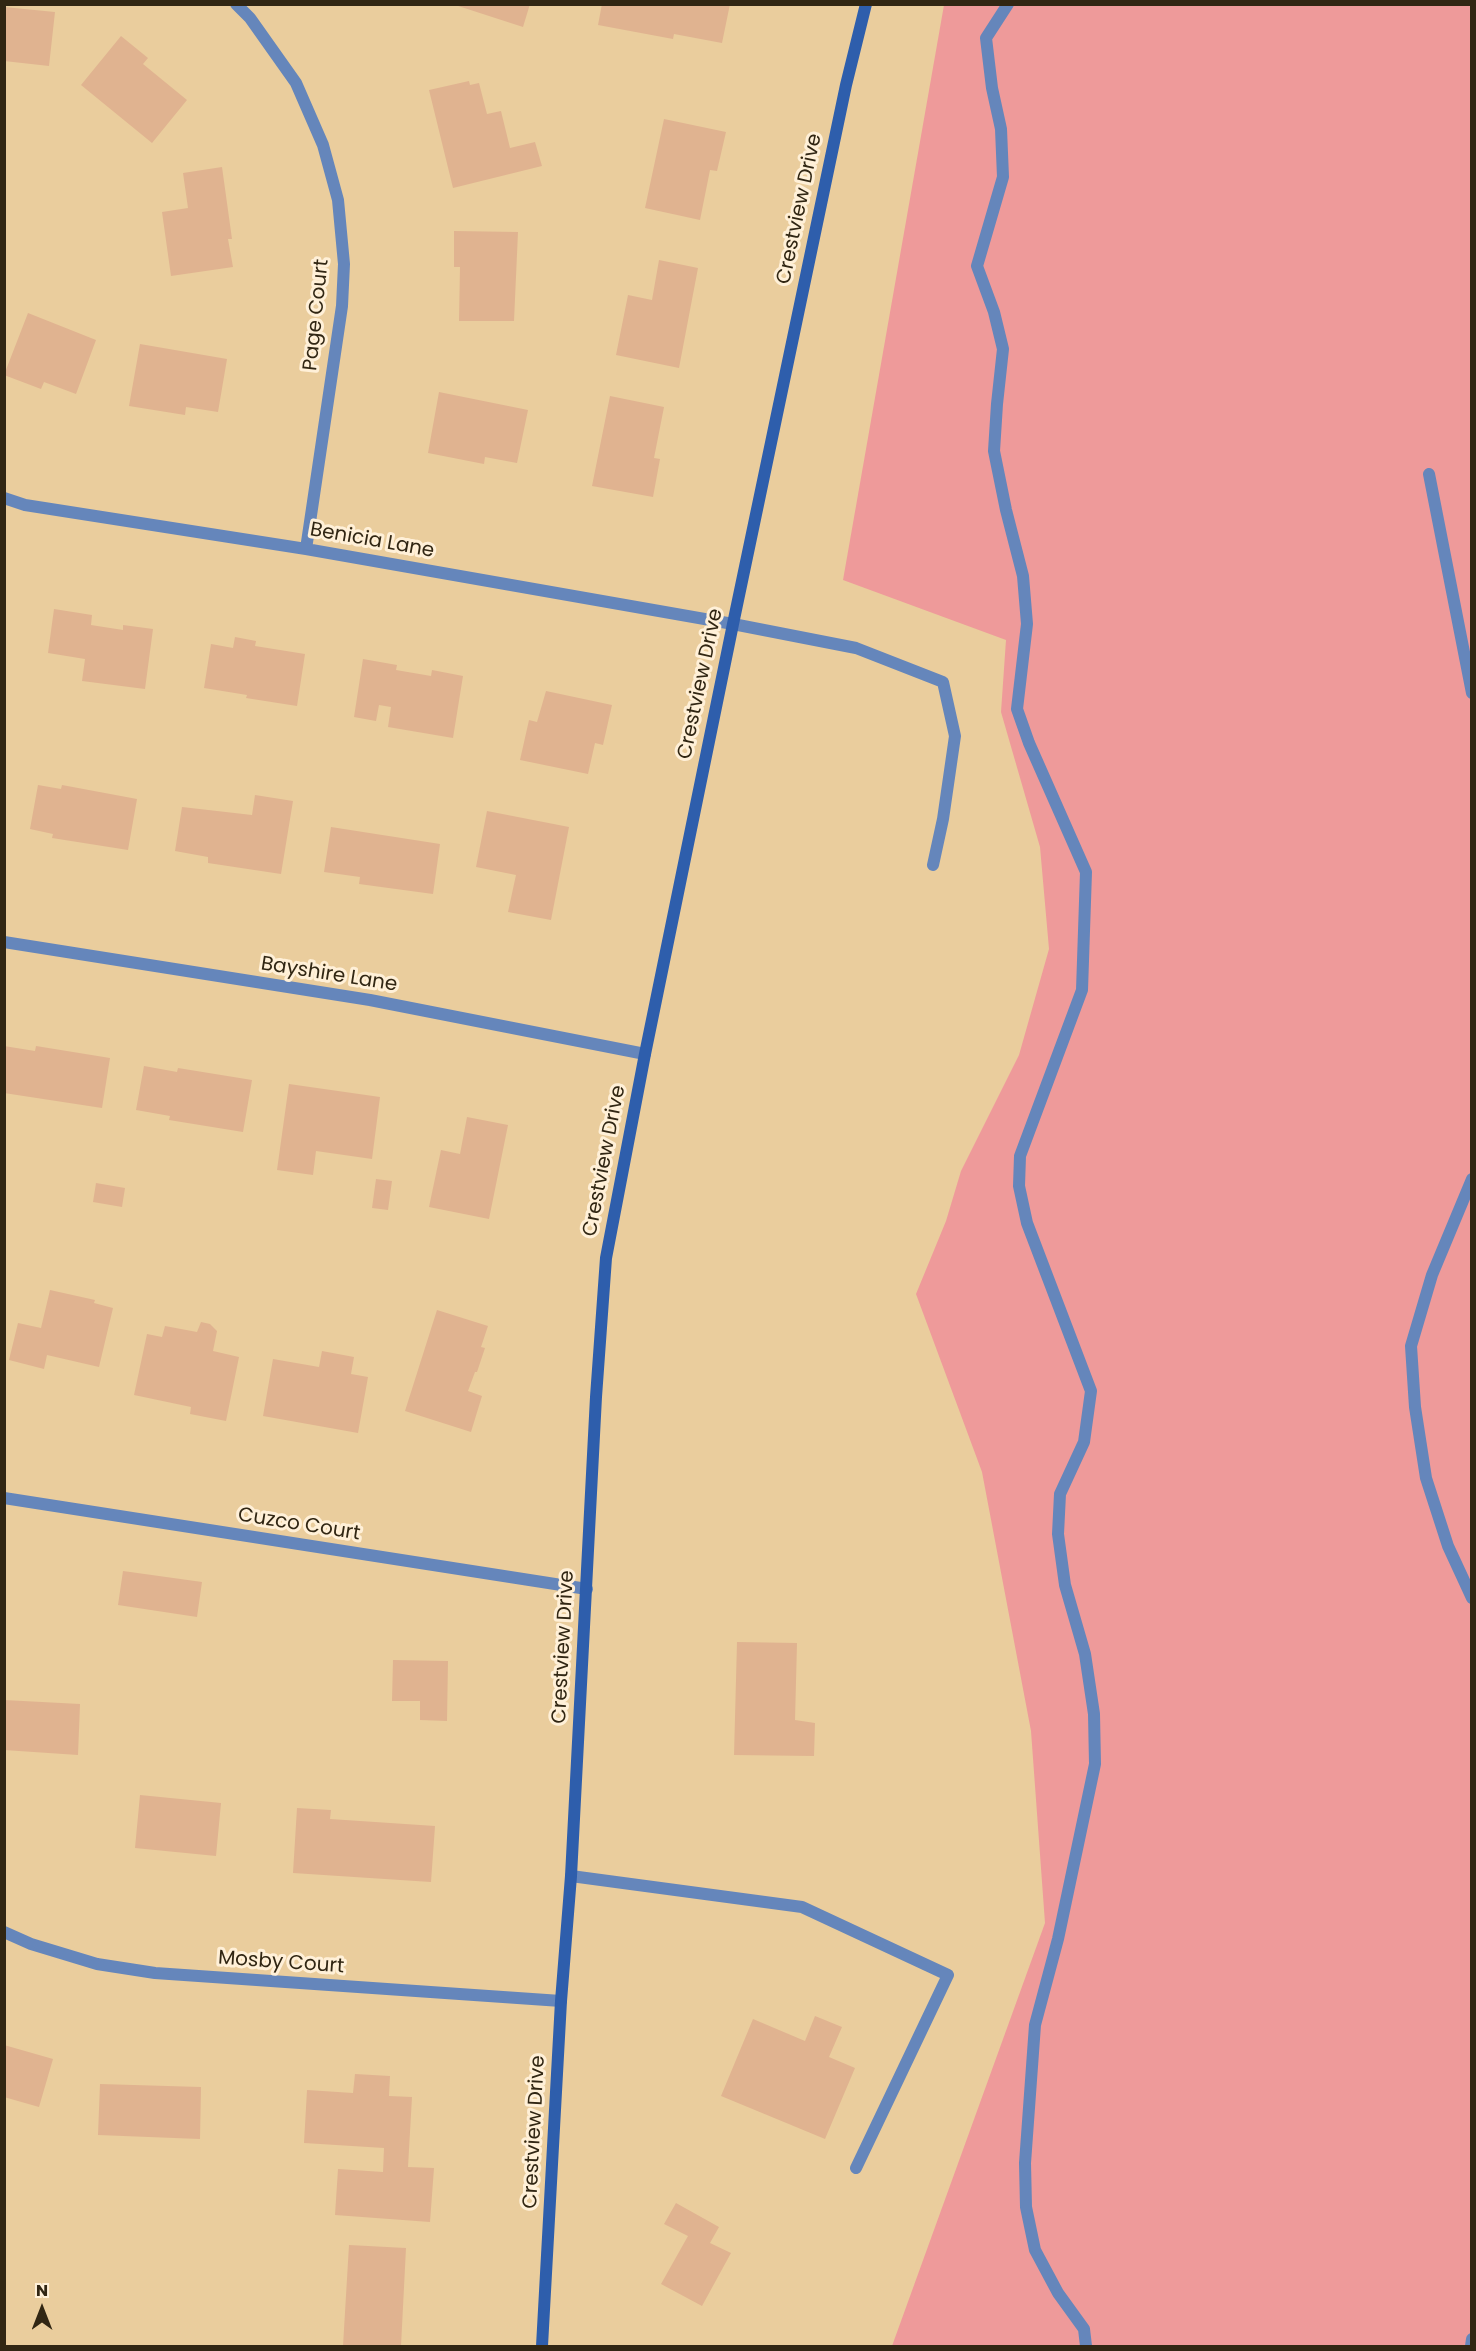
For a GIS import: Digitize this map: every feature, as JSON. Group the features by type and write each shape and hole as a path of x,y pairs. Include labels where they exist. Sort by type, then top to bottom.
{"main road":[{"name":"Crestview Drive","path":"542,2346 561,2001 571,1876 596,1396 606,1258 645,1054 733,624 844,97 866,4"}],"street":[{"name":"Page Court","path":"236,4 250,18 296,83 323,146 338,200 344,264 342,306 306,549"},
{"path":"1008,4 986,38 992,88 1001,129 1003,177 977,266 994,312 1003,349 994,451 1023,576 1028,624 1017,709 1029,743 1086,872 1082,990 1020,1156 1018,1186 1028,1223 1091,1391 1084,1442 1060,1494 1058,1534 1065,1585 1085,1654 1094,1714 1095,1764 1058,1939 1035,2025 1025,2174 1026,2207 1035,2250 1058,2293 1084,2329 1086,2346"},
{"path":"1429,474 1472,693"},
{"name":"Benicia Lane","path":"4,498 25,505 306,549 733,624 856,648 943,682 955,736 943,819 933,865"},
{"name":"Bayshire Lane","path":"4,942 370,1000 645,1054"},
{"path":"1472,1179 1432,1275 1411,1346 1415,1407 1426,1478 1448,1546 1472,1598"},
{"name":"Cuzco Court","path":"4,1498 587,1589"},
{"path":"571,1876 802,1907 948,1975 856,2168"},
{"name":"Mosby Court","path":"4,1932 31,1944 97,1964 155,1974 561,2001"},
{"path":"1471,2346 1472,2338"}],"shaded area":[{"path":"944,5 1471,5 1471,2346 892,2346 1045,1923 1031,1731 982,1472 916,1294 946,1221 961,1171 1019,1055 1049,949 1040,847 1001,712 1006,640 843,580"}],"building":[{"path":"452,4 530,4 523,27"},
{"path":"602,4 730,4 722,43 674,34 673,39 598,25"},
{"path":"4,7 55,12 49,66 4,61"},
{"path":"121,36 148,58 143,64 187,100 152,143 81,85"},
{"path":"469,81 470,85 479,83 487,114 501,111 510,148 535,142 542,166 453,188 429,90"},
{"path":"664,119 726,132 717,171 710,170 700,220 645,208"},
{"path":"222,167 232,239 228,239 233,267 171,276 162,212 188,208 183,173"},
{"path":"454,231 518,232 514,321 459,321 460,267 454,267"},
{"path":"659,260 698,268 679,368 616,355 628,295 652,300"},
{"path":"28,313 96,340 76,394 44,382 41,389 4,375"},
{"path":"140,344 227,359 218,412 186,407 185,415 129,406"},
{"path":"439,392 528,410 517,463 485,457 484,464 428,453"},
{"path":"610,396 664,407 654,458 660,459 653,497 592,486"},
{"path":"54,609 92,615 91,625 123,630 123,625 153,629 145,689 82,681 85,659 48,653"},
{"path":"235,637 256,641 255,646 305,654 297,706 246,698 247,695 204,688 211,644 233,648"},
{"path":"363,659 397,665 396,670 431,676 432,670 463,676 453,738 388,727 391,707 379,705 376,721 354,717"},
{"path":"546,691 612,705 603,745 595,743 588,774 520,760 529,720 537,722"},
{"path":"38,785 61,789 62,785 137,799 128,850 52,838 53,834 30,829"},
{"path":"255,795 293,801 281,874 208,863 208,857 175,851 182,807 252,815"},
{"path":"487,811 569,827 551,920 508,912 516,875 476,867"},
{"path":"331,827 440,844 433,894 359,884 360,877 324,872"},
{"path":"4,1046 35,1051 36,1046 110,1058 102,1108 4,1093"},
{"path":"144,1066 177,1072 178,1068 252,1080 243,1132 169,1120 170,1116 136,1110"},
{"path":"289,1084 380,1097 372,1159 316,1151 313,1175 277,1170"},
{"path":"467,1117 508,1125 489,1219 429,1207 441,1150 460,1154"},
{"path":"376,1179 392,1181 388,1210 372,1208"},
{"path":"96,1183 125,1188 122,1207 93,1202"},
{"path":"50,1290 95,1300 94,1303 113,1308 99,1367 47,1355 44,1369 9,1360 18,1323 41,1328"},
{"path":"437,1310 488,1326 481,1347 485,1348 468,1391 482,1396 471,1432 405,1411"},
{"path":"201,1322 210,1324 217,1331 213,1351 239,1357 226,1421 190,1414 191,1407 134,1395 147,1334 162,1337 165,1326 197,1332"},
{"path":"322,1351 354,1357 351,1374 368,1377 358,1433 263,1416 273,1359 319,1367"},
{"path":"123,1571 202,1582 197,1617 118,1605"},
{"path":"737,1642 797,1643 795,1720 815,1723 814,1756 734,1755"},
{"path":"393,1660 448,1661 447,1721 420,1720 420,1701 392,1701"},
{"path":"4,1700 80,1704 78,1755 4,1750"},
{"path":"140,1795 221,1803 216,1856 135,1848"},
{"path":"297,1808 331,1810 330,1819 435,1826 431,1882 293,1873"},
{"path":"815,2016 842,2027 829,2057 855,2068 825,2139 721,2096 753,2019 805,2041"},
{"path":"4,2045 53,2059 39,2107 4,2097"},
{"path":"355,2074 390,2076 389,2096 412,2097 408,2167 434,2168 430,2222 335,2215 338,2169 383,2172 384,2148 304,2143 307,2090 353,2093"},
{"path":"100,2084 201,2087 200,2139 98,2135"},
{"path":"676,2203 719,2227 710,2243 731,2253 702,2306 661,2284 688,2236 664,2224"},
{"path":"349,2245 406,2248 401,2346 343,2346"}]}
